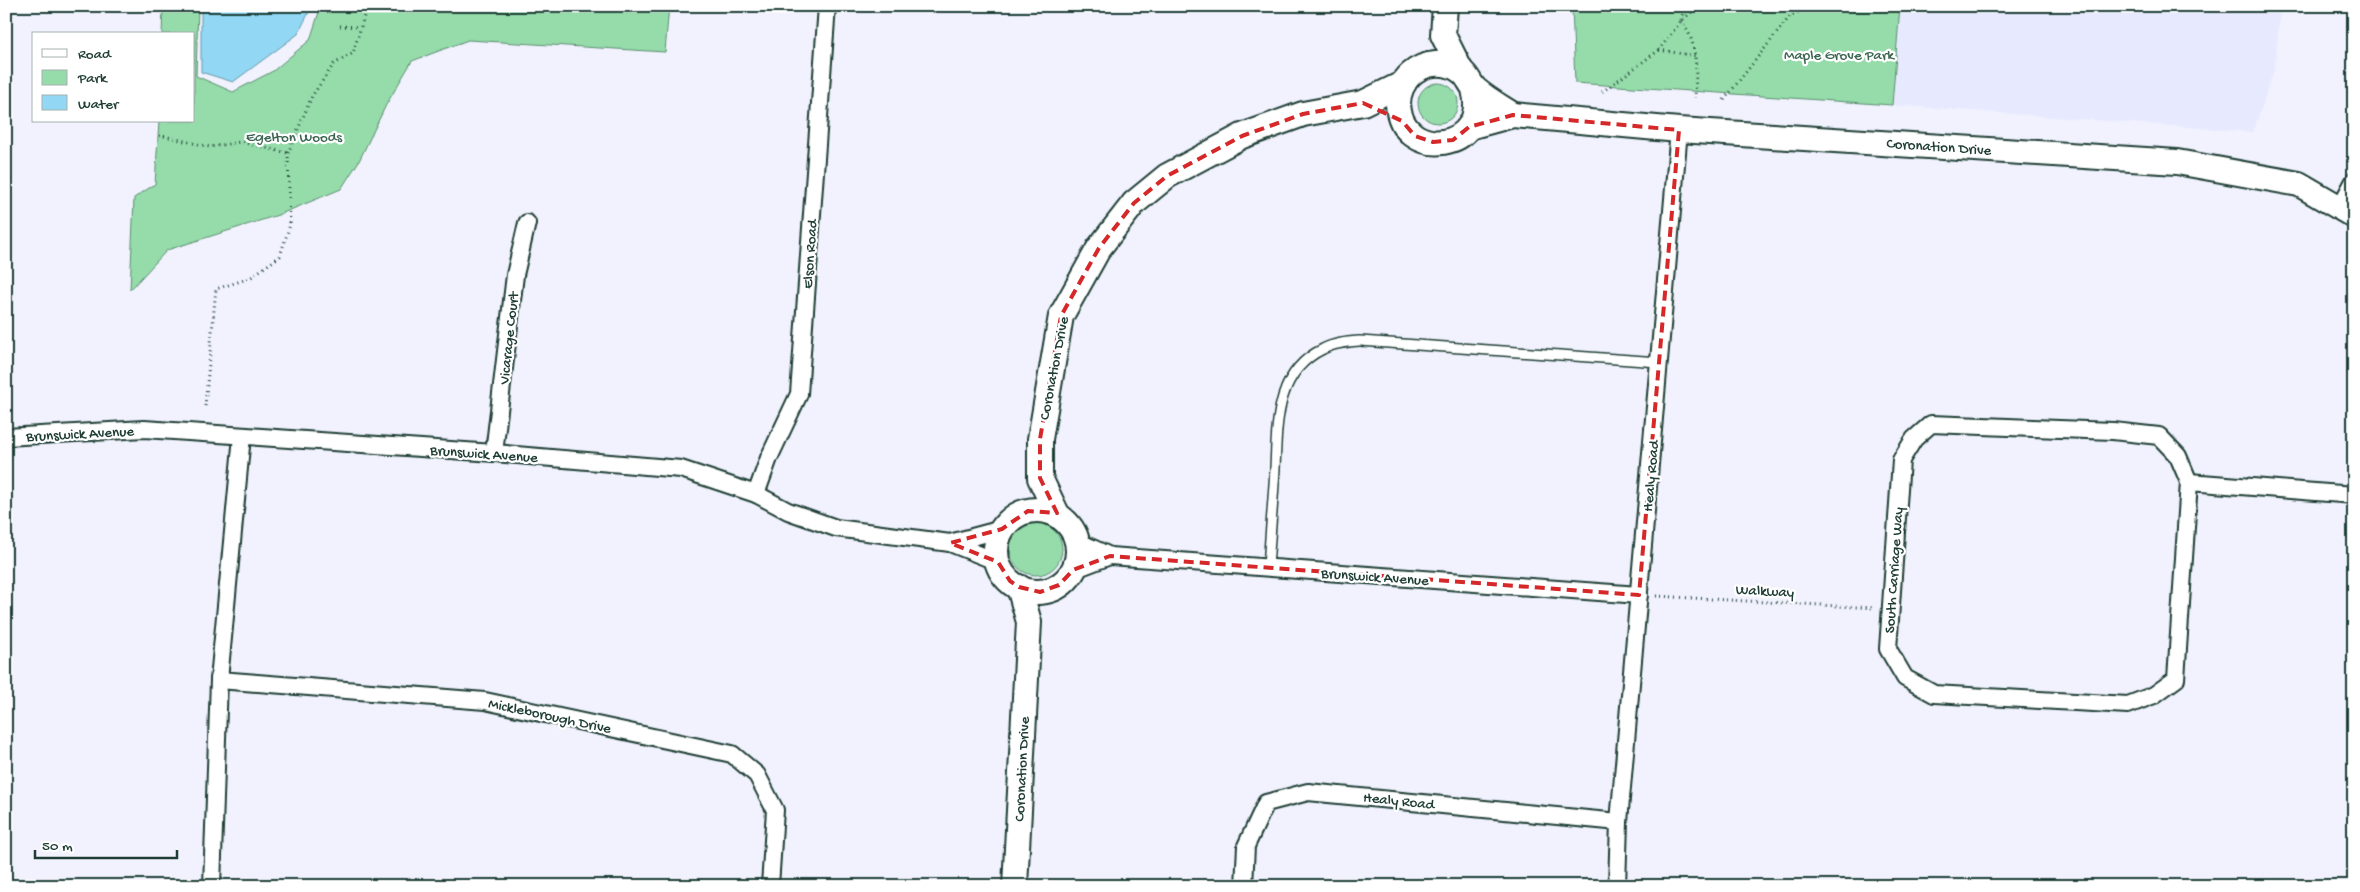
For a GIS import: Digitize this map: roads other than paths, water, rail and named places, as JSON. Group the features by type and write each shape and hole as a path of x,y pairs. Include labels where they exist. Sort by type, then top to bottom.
{"street":[{"name":"Elson Road","path":"756,494 769,458 799,394 827,6"},
{"path":"1443,35 1411,75 1398,102 1402,120 1415,136 1433,142 1454,140 1469,127 1477,109 1468,80 1443,35 1445,6"},
{"path":"1411,75 1440,64 1468,80"},
{"name":"Coronation Drive","path":"1058,516 1040,478 1040,439 1061,316 1099,248 1134,203 1167,176 1242,136 1303,114 1363,103 1411,75"},
{"name":"Coronation Drive","path":"1468,80 1514,115"},
{"path":"1363,103 1402,120"},
{"name":"Coronation Drive","path":"1469,127 1514,115 1679,130 2177,162 2299,184 2347,212"},
{"name":"Healy Road","path":"1617,886 1619,822 1679,130"},
{"path":"2347,212 2354,182"},
{"name":"Vicarage Court","path":"494,454 515,274 527,223"},
{"name":"South Carriage Way","path":"1931,424 2113,431 2159,436 2178,456 2189,482 2176,679 2154,696 2128,706 1934,694 1906,678 1888,649 1901,460 1914,439 1931,424"},
{"name":"Brunswick Avenue","path":"6,437 144,429 681,469 756,494 788,511 836,528 950,543 998,562"},
{"path":"212,886 219,680 242,436"},
{"path":"1040,478 997,545 998,562 1010,581 1019,588 1035,591 1050,590"},
{"path":"2189,482 2354,495"},
{"path":"1010,522 1038,510 1058,516 1067,522 1077,541 1077,561 1073,570 1067,579 1050,590 1029,622"},
{"name":"Brunswick Avenue","path":"950,543 1010,522"},
{"name":"Brunswick Avenue","path":"1077,541 1110,556 1639,595"},
{"name":"Brunswick Avenue","path":"1073,570 1110,556"},
{"name":"Coronation Drive","path":"1015,886 1029,622 1019,588"},
{"name":"Mickleborough Drive","path":"219,680 485,701 732,754 757,776 775,810 770,886"},
{"name":"Healy Road","path":"1244,886 1246,846 1266,804 1308,792 1619,822"}],"lane":[{"path":"1268,568 1277,424 1281,397 1292,376 1308,359 1323,348 1360,341 1659,362"}],"water":[{"path":"201,6 307,6 310,10 298,34 233,82 201,72"}],"park label":[{"name":"Maple Grove Park","path":"1839,54"},
{"name":"Egelton Woods","path":"294,136"}]}
